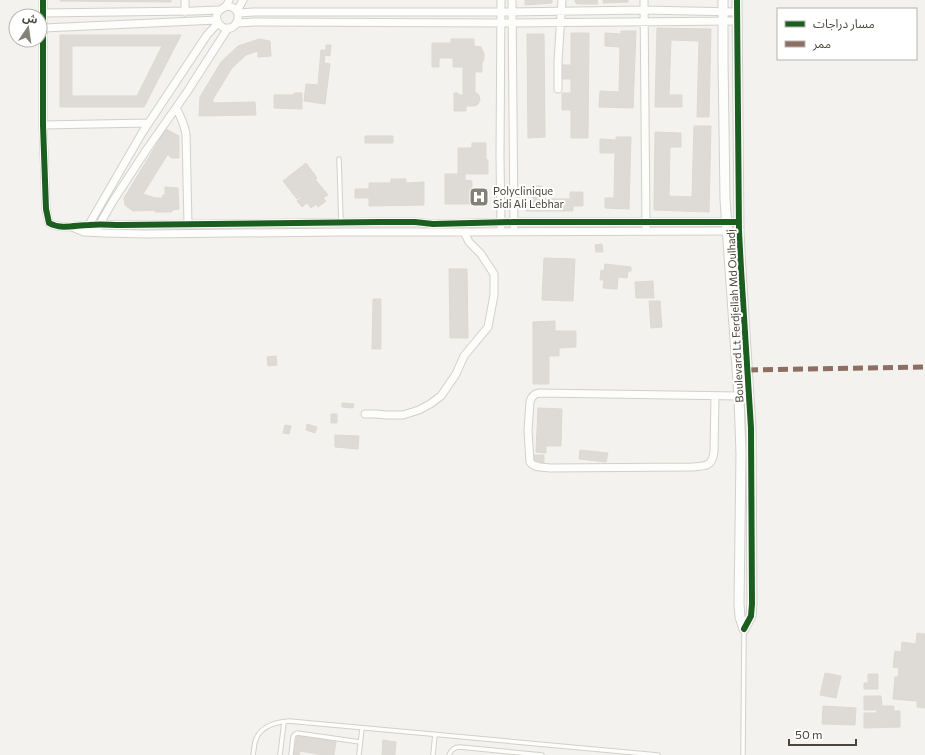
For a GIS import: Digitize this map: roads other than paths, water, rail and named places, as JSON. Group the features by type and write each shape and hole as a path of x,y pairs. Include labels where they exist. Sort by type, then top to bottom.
{"street":[{"path":"185,0 185,12"},
{"path":"237,12 243,0"},
{"path":"500,0 501,232"},
{"path":"512,0 511,23 515,232"},
{"path":"558,89 558,61 562,0"},
{"path":"644,0 646,231"},
{"name":"Boulevard Lt Ferdjellah Md Oulhadj","path":"723,0 722,60 725,200 739,396 741,454 740,610 744,629"},
{"name":"Boulevard Lt Ferdjellah Md Oulhadj","path":"737,0 739,226 751,428 752,604 751,616 744,629"},
{"path":"48,13 185,12 225,5 231,7 239,16 237,23 232,28 223,28 217,21"},
{"path":"84,232 148,123 217,21 217,12 225,5"},
{"path":"237,12 511,12 644,10 723,17"},
{"path":"237,23 644,22 737,17"},
{"path":"48,28 217,21"},
{"path":"95,232 113,201 228,28"},
{"path":"44,48 46,209 49,223 53,226 89,224 415,222 433,224 501,222 646,222 727,227"},
{"path":"176,108 185,125 186,134 188,224"},
{"path":"44,125 148,123"},
{"path":"70,226 84,232 145,234 646,231 739,226"},
{"path":"364,414 403,415 419,410 430,404 440,396 456,374 464,356 488,327 494,295 494,274 481,254 469,242 464,232"},
{"path":"736,362 747,362"},
{"path":"716,396 714,452 712,461 706,466 550,468 535,466 530,462 528,430 530,399 536,394 739,396"},
{"path":"740,428 751,428"}],"lane":[{"path":"339,159 341,223"},
{"path":"744,629 744,755"},
{"path":"280,755 284,722"},
{"path":"253,755 254,743 260,732 271,724 284,722 597,749 614,753 658,755"},
{"path":"358,755 362,728"},
{"path":"291,755 293,737 297,733 360,742"},
{"path":"433,755 435,734"},
{"path":"467,747 468,737"},
{"path":"449,755 451,751 457,747 542,755"},
{"path":"596,755 597,749"}],"place":[{"name":"Polyclinique Sidi Ali Lebhar","path":"479,197"}]}
